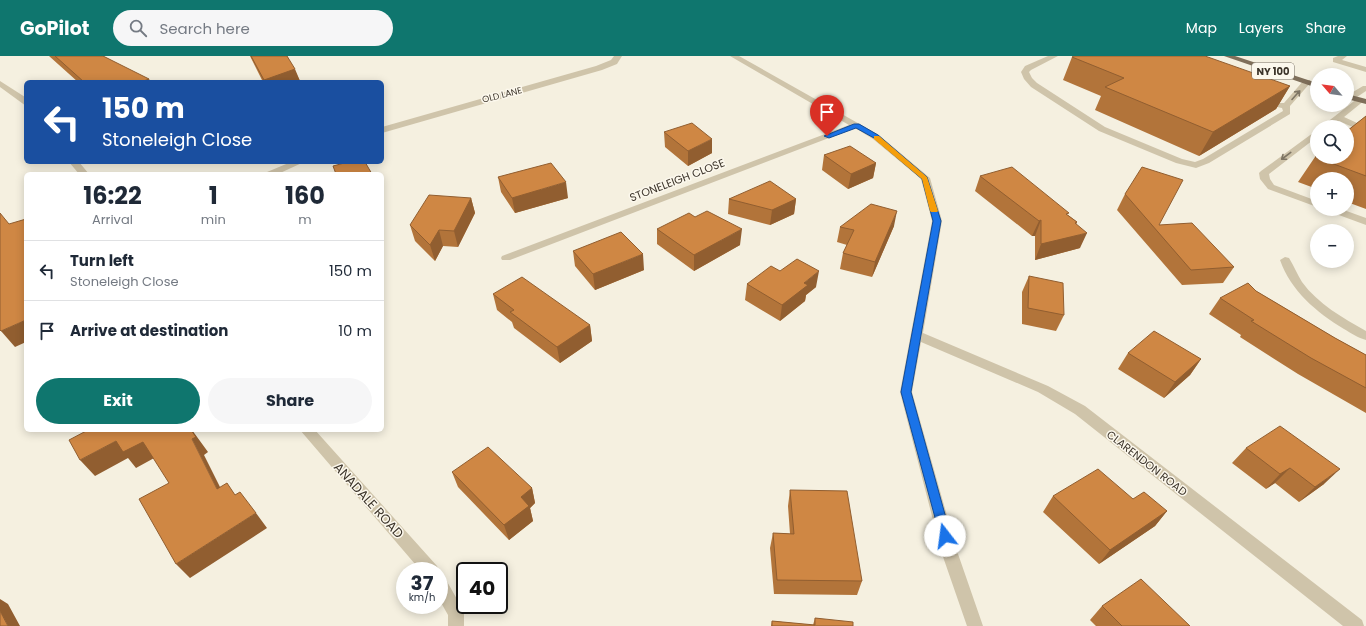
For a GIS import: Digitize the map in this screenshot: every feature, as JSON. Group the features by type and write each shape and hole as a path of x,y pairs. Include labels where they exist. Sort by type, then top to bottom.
{"main road":[{"name":"NY 100","path":"1233,57 1310,83"}],"street":[{"name":"OLD LANE","path":"384,129 599,68 614,62 618,56"},
{"path":"734,56 876,137 925,178 937,221 906,392 949,551 975,626"},
{"path":"1054,56 1028,68 1025,72 1028,79 1034,85 1102,129 1179,161 1196,165 1206,161 1287,112 1286,106"},
{"path":"1343,56 1336,60 1366,70"},
{"path":"1286,106 1307,82"},
{"path":"0,83 24,102"},
{"path":"1354,94 1366,88"},
{"path":"1334,120 1363,101"},
{"path":"1274,103 1286,106"},
{"path":"1338,117 1366,130"},
{"name":"STONELEIGH CLOSE","path":"506,258 856,126"},
{"path":"1310,138 1264,173 1265,179 1271,187 1310,201"},
{"path":"76,164 82,172"},
{"path":"275,172 294,164"},
{"path":"1350,216 1366,222"},
{"path":"1285,260 1293,278 1312,300 1337,320 1366,336"},
{"name":"CLARENDON ROAD","path":"916,335 1043,389 1080,410 1356,626"},
{"name":"ANADALE ROAD","path":"309,432 423,562"},
{"path":"448,599 456,614 456,626"}],"building":[{"path":"55,56 103,56 149,79 146,80 82,80"},
{"path":"251,56 287,56 295,69 264,80"},
{"path":"1205,56 1290,86 1213,132 1105,87 1124,78 1072,57"},
{"path":"1366,116 1366,176 1334,164 1354,164 1354,125"},
{"path":"692,123 712,139 688,151 664,132"},
{"path":"850,146 876,163 851,174 824,155"},
{"path":"551,163 566,182 512,198 498,177"},
{"path":"340,164 366,164 371,172 335,172 333,166"},
{"path":"1012,167 1069,213 1066,214 1077,222 1075,223 1087,233 1041,244 1041,220 1039,221 980,176"},
{"path":"1142,167 1183,180 1159,225 1192,223 1234,267 1191,270 1125,194"},
{"path":"770,181 796,199 772,210 729,199"},
{"path":"429,195 471,198 454,231 439,230 430,245 410,225"},
{"path":"871,204 897,211 875,262 843,253 854,230 840,227"},
{"path":"707,211 742,229 694,255 657,229 689,213 695,217"},
{"path":"0,213 9,224 24,220 24,321 1,331"},
{"path":"621,232 643,254 593,274 573,251"},
{"path":"797,259 819,271 804,283 808,285 782,305 747,284 771,266 780,271"},
{"path":"1029,276 1063,283 1064,315 1028,308"},
{"path":"522,277 590,325 557,347 510,312 514,310 493,294"},
{"path":"1248,283 1256,291 1366,355 1366,388 1311,358 1251,321 1254,320 1220,298"},
{"path":"1154,331 1201,359 1175,382 1128,353"},
{"path":"1280,426 1340,469 1315,487 1290,468 1280,474 1246,448"},
{"path":"84,432 192,432 196,437 192,439 217,489 227,483 235,495 240,492 256,513 176,564 139,499 169,483 143,442 123,452 116,441 80,460 69,440"},
{"path":"488,447 532,488 521,497 529,506 504,525 452,472"},
{"path":"1098,469 1133,499 1144,492 1167,511 1110,550 1053,496"},
{"path":"790,490 847,491 862,581 777,580 773,533 794,534"},
{"path":"1141,579 1190,626 1122,626 1102,606"},
{"path":"0,611 8,626 0,626"},
{"path":"815,618 853,622 853,626 772,626 772,621 815,625"}],"slow traffic":[{"path":"877,137 925,178 934,211"}],"route":[{"path":"827,136 856,126 876,137 925,178 937,221 906,392 945,536"}]}
